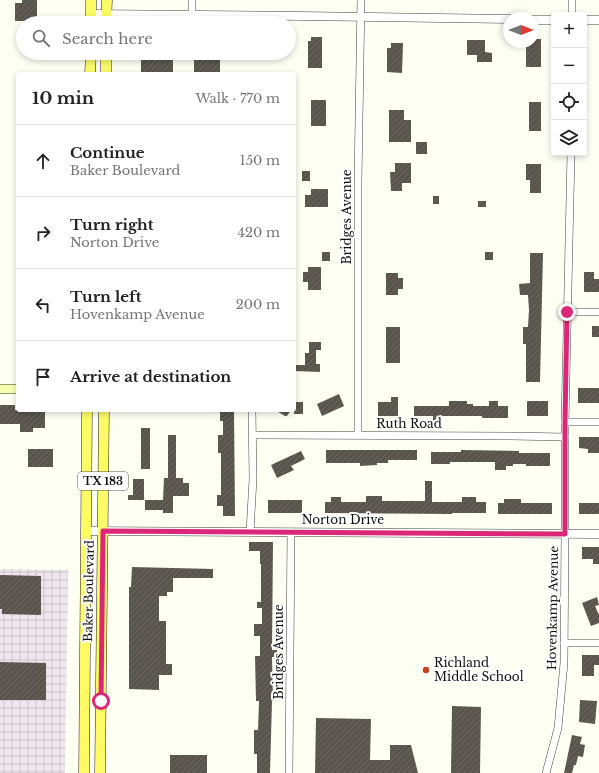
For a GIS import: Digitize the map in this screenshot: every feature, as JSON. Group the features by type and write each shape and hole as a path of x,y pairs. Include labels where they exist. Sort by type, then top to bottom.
{"main road":[{"path":"91,0 91,16"},
{"path":"106,16 107,0"},
{"path":"90,60 90,72"},
{"path":"106,60 106,72"},
{"path":"0,389 16,389"},
{"name":"Baker Boulevard","path":"84,773 86,412"},
{"name":"Baker Boulevard","path":"100,773 104,412"}],"street":[{"path":"192,0 192,14"},
{"name":"Bridges Avenue","path":"358,434 358,180 361,0"},
{"path":"572,0 572,12"},
{"path":"158,16 192,14 503,19"},
{"path":"539,20 551,20"},
{"path":"587,20 599,20"},
{"name":"Hovenkamp Avenue","path":"546,773 558,728 564,663 565,422 570,156"},
{"path":"567,312 599,312"},
{"path":"250,532 253,479 252,412"},
{"path":"565,422 599,422"},
{"name":"Ruth Road","path":"253,434 565,437"},
{"name":"Norton Drive","path":"86,531 599,534"},
{"name":"Bridges Avenue","path":"289,773 291,532"},
{"path":"564,643 599,643"}],"shaded area":[{"path":"0,569 68,570 65,773 0,773"}],"building":[{"path":"22,0 37,0 37,16 16,16 15,21 15,3 22,3"},
{"path":"311,37 322,37 322,68 308,68 308,41 311,41"},
{"path":"539,39 541,39 541,67 526,67 526,48 539,48"},
{"path":"467,40 485,40 485,52 492,53 492,62 477,62 477,55 467,55"},
{"path":"391,43 403,43 402,73 387,72 387,48 391,48"},
{"path":"141,60 173,60 173,72 141,72"},
{"path":"194,60 220,60 220,72 194,72"},
{"path":"311,100 326,100 326,126 311,126"},
{"path":"529,102 541,102 541,131 529,131"},
{"path":"389,110 404,110 404,120 411,120 411,142 389,142"},
{"path":"416,142 427,142 427,154 416,154"},
{"path":"395,163 411,163 411,183 402,183 402,191 391,191 390,172 395,172"},
{"path":"526,164 541,164 541,193 530,193 530,180 526,180"},
{"path":"302,171 310,171 310,181 302,181"},
{"path":"311,189 328,189 328,207 305,207 305,195 311,195"},
{"path":"433,196 439,196 439,204 433,204"},
{"path":"478,201 486,201 486,207 478,207"},
{"path":"322,252 330,252 330,261 322,261"},
{"path":"485,252 493,252 493,260 485,260"},
{"path":"530,253 543,253 540,382 526,382 526,344 523,344 523,327 528,327 528,295 520,295 519,284 530,283"},
{"path":"308,267 321,267 321,290 308,290 308,282 303,282 303,272 308,272"},
{"path":"584,272 594,272 594,279 599,279 599,292 584,292"},
{"path":"386,273 398,273 398,278 403,278 403,289 398,289 398,295 386,295"},
{"path":"592,326 599,326 599,337 592,337"},
{"path":"386,327 400,327 400,363 386,363"},
{"path":"309,342 321,342 321,350 316,350 316,364 320,364 320,372 296,371 296,365 305,365 305,353 309,353"},
{"path":"578,388 599,388 599,403 578,403"},
{"path":"339,394 344,406 322,416 317,404"},
{"path":"391,397 398,397 398,416 378,416 378,402 391,402"},
{"path":"449,401 467,401 467,404 473,404 473,406 489,406 489,401 498,401 498,406 508,406 508,418 482,418 482,416 440,416 440,422 433,422 433,416 414,416 414,406 449,406"},
{"path":"527,401 548,401 548,416 527,416"},
{"path":"296,402 303,402 303,414 294,414 294,412 296,412"},
{"path":"0,405 15,405 16,412 45,412 45,428 33,428 33,432 20,432 20,424 0,424"},
{"path":"220,412 234,412 235,516 223,516 223,506 217,506 217,495 221,495 221,453 218,453 218,435 223,435 223,421 220,421"},
{"path":"278,412 290,412 287,416"},
{"path":"141,428 150,428 150,469 141,469"},
{"path":"168,435 176,435 176,478 183,478 183,483 189,483 189,496 173,496 173,513 163,513 163,510 145,510 145,500 163,500 164,478 168,478"},
{"path":"579,437 599,437 599,453 588,453 588,449 579,448"},
{"path":"28,449 53,449 53,467 28,467"},
{"path":"326,450 417,450 417,460 388,460 388,463 360,466 360,463 326,463"},
{"path":"461,450 550,453 550,466 526,466 526,464 513,464 513,466 506,466 506,470 495,470 495,462 450,462 450,464 431,464 431,452 461,452"},
{"path":"301,451 305,459 291,466 294,470 277,478 271,465"},
{"path":"133,479 144,479 144,500 128,500 128,495 133,495"},
{"path":"425,481 432,481 432,502 462,502 462,497 476,497 476,502 486,502 486,513 325,513 325,502 331,502 331,497 341,497 341,502 366,502 366,496 382,496 382,501 425,501"},
{"path":"504,499 521,499 521,503 552,503 552,514 498,514 498,503 504,503"},
{"path":"268,500 302,500 302,513 268,513"},
{"path":"579,503 599,503 599,514 579,514"},
{"path":"249,542 273,542 272,650 277,650 277,657 272,657 273,701 270,773 257,773 257,754 254,754 254,730 258,730 259,701 256,701 255,656 260,656 260,636 254,636 254,624 262,624 262,608 257,608 257,602 261,602 261,564 260,551 249,551"},
{"path":"582,547 599,547 599,564 593,564 593,559 582,559"},
{"path":"132,567 213,569 213,578 173,578 173,592 167,592 167,596 159,596 159,621 166,621 166,664 172,664 172,675 159,675 159,690 129,689 129,587 131,587"},
{"path":"0,575 41,576 41,615 2,614 2,609 0,609"},
{"path":"597,597 599,605 595,606 599,615 599,623 591,626 582,603"},
{"path":"582,655 599,655 599,665 594,665 594,676 582,676"},
{"path":"0,662 46,663 46,700 0,700"},
{"path":"580,700 597,701 595,724 579,722"},
{"name":"Richland Middle School","path":"452,706 481,707 480,773 451,773"},
{"path":"316,718 371,719 370,760 390,760 390,745 411,745 418,773 315,773"},
{"path":"572,735 582,737 580,744 585,745 583,757 578,756 572,773 564,773"},
{"path":"170,755 207,755 207,773 170,773"}],"place":[{"name":"Richland Middle School","path":"426,670"}],"route":[{"path":"101,701 103,531 565,534 567,312"}]}
